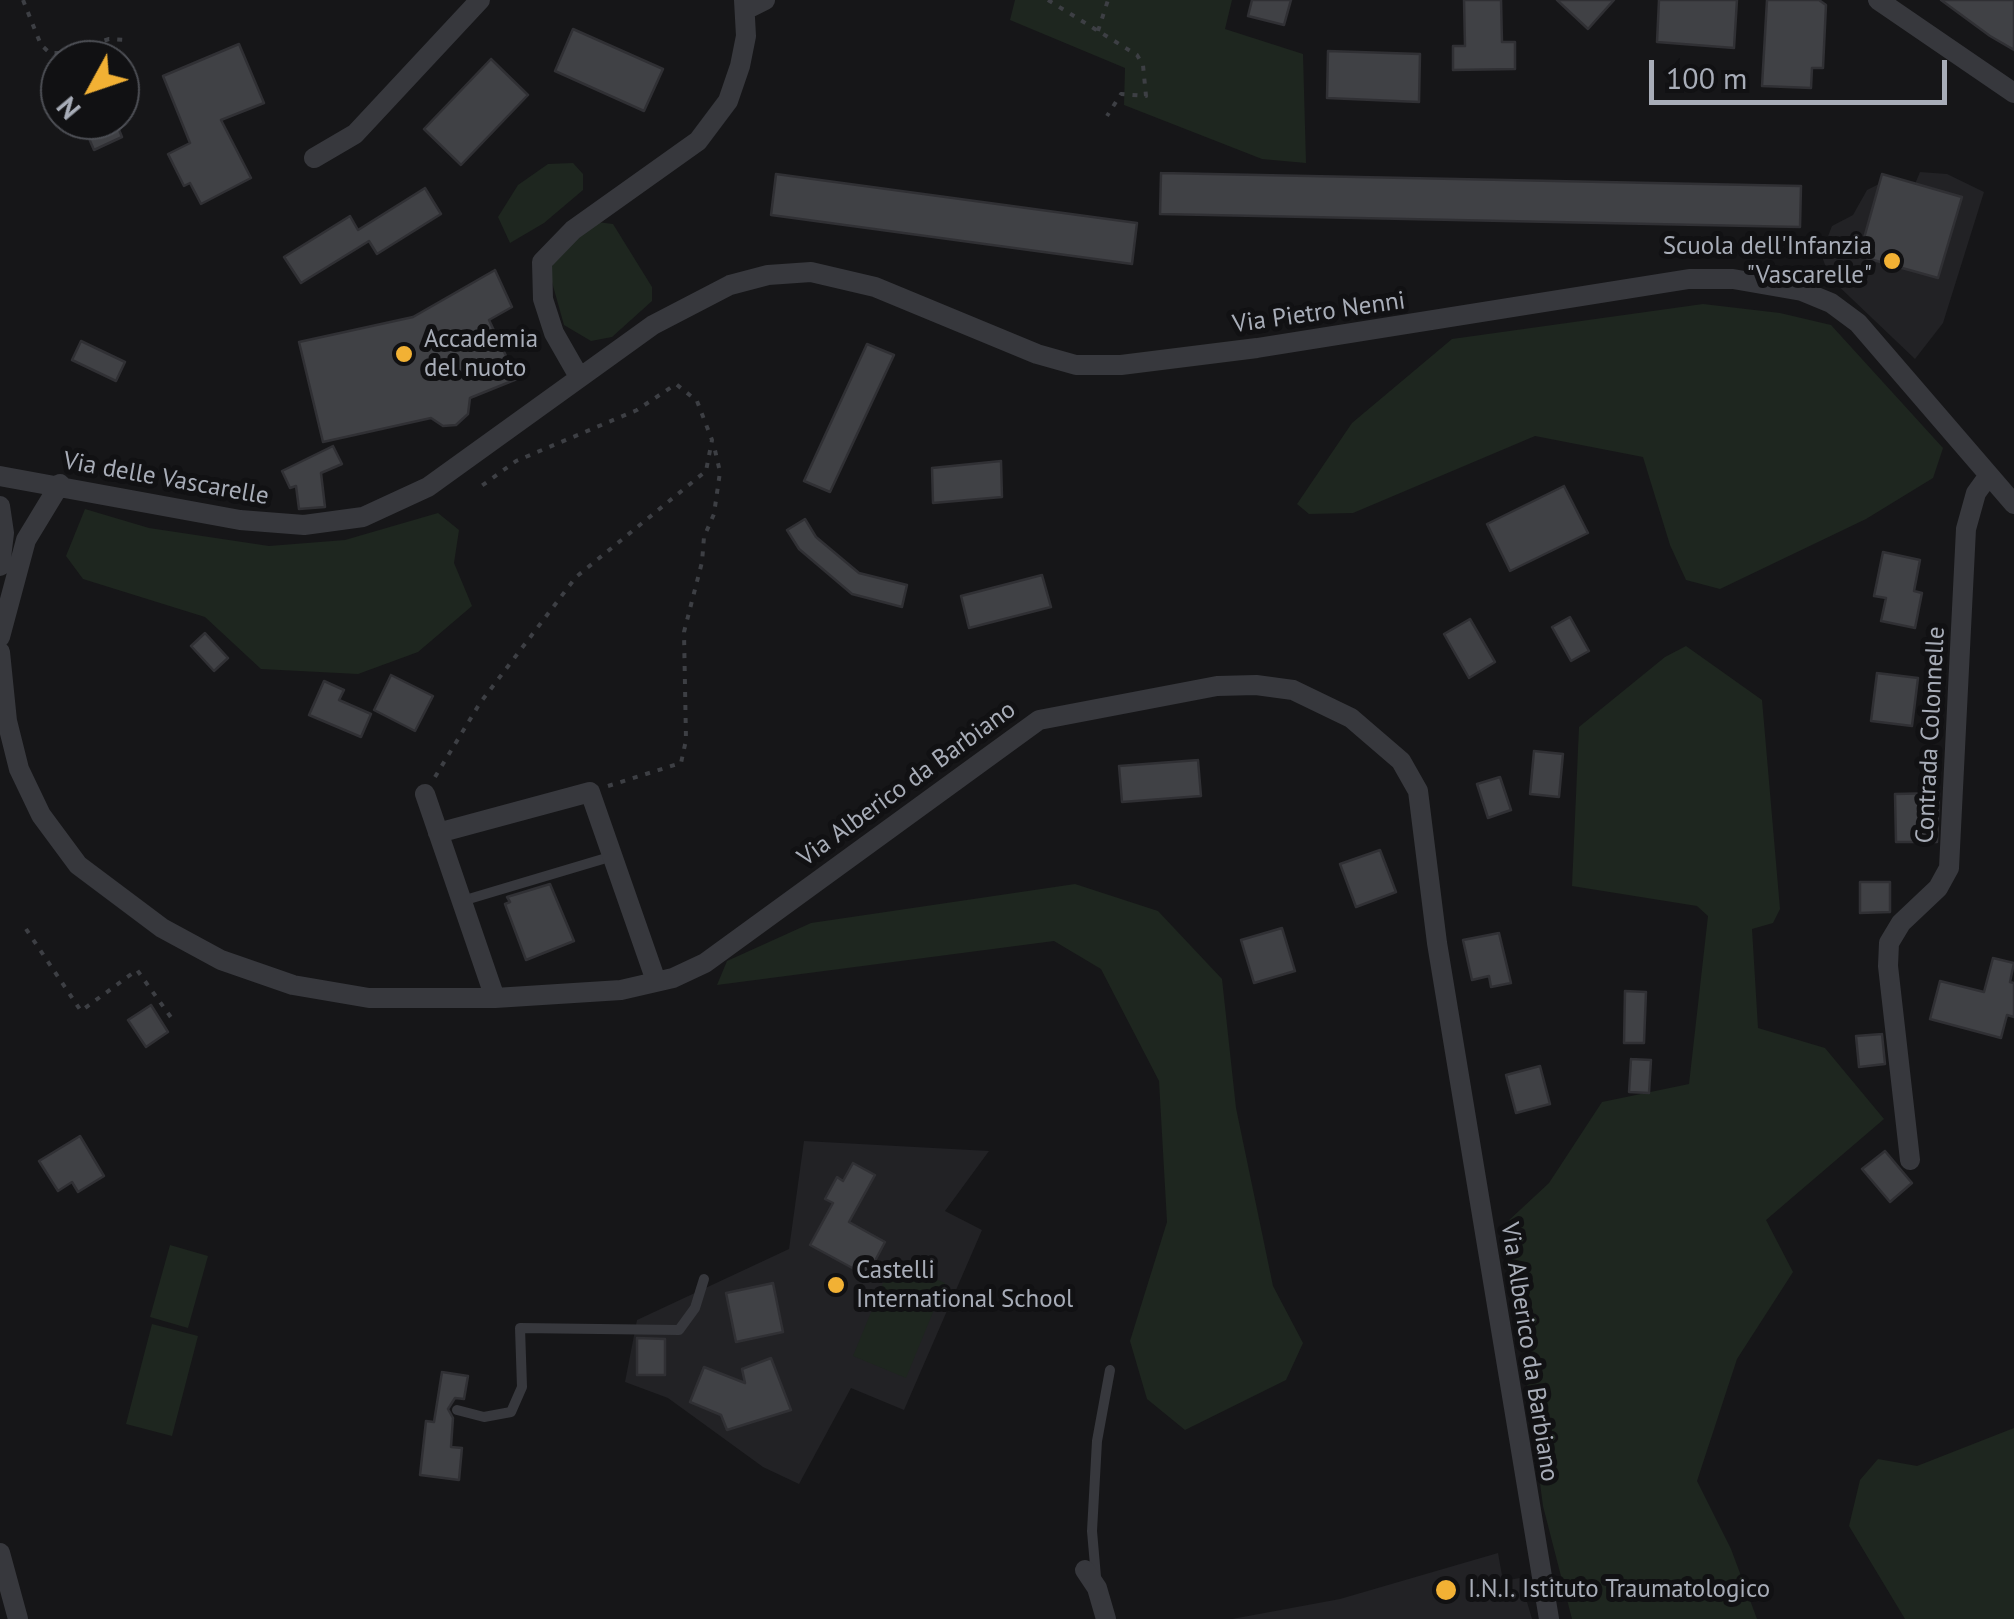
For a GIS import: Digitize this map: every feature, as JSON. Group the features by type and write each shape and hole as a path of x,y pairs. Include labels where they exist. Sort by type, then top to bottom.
{"street":[{"path":"314,158 355,134 480,0"},
{"path":"1878,0 2014,93"},
{"path":"578,375 554,333 542,299 542,262 574,230 698,141 728,101 752,3"},
{"name":"Via Pietro Nenni","path":"578,375 653,324 730,285 768,275 812,272 875,288 1037,354 1076,365 1120,365 1257,348 1689,279 1733,279 1802,292 1832,303 1858,323 1884,348 2014,504"},
{"name":"Via delle Vascarelle","path":"0,476 240,520 304,525 344,521 398,504 428,488 578,375"},
{"name":"Contrada Colonnelle","path":"1910,1160 1888,966 1889,942 1900,923 1938,888 1950,868 1966,529 1976,493 1990,476"},
{"path":"0,637 26,540 60,484"},
{"path":"0,506 4,532 0,566"},
{"name":"Via Alberico da Barbiano","path":"0,652 10,738 30,794 70,856 128,905 205,953 293,985 369,998 495,998 621,990 705,962 1038,720 1217,686 1256,685 1293,690 1351,718 1401,761 1418,791 1437,944 1550,1619"},
{"path":"438,832 590,792 656,981"},
{"path":"425,794 495,998"},
{"path":"0,1553 18,1619"},
{"path":"1091,1579 1106,1619"}],"lane":[{"path":"462,901 613,856"},
{"path":"457,1410 484,1417 511,1412 522,1387 520,1328 679,1330 696,1308 704,1279"},
{"path":"1091,1579 1097,1441 1110,1370"}],"path":[{"path":"23,0 40,42"},
{"path":"1048,0 1138,56 1146,77 1146,96 1122,94 1108,116"},
{"path":"1098,31 1108,0"},
{"path":"106,40 126,40"},
{"path":"476,490 516,461 620,419 676,384 697,401 712,440 720,472 684,632 686,740 681,764 590,792"},
{"path":"425,794 480,703 576,577 706,471 712,440"},
{"path":"26,929 81,1011 137,970 175,1023"}],"shaded area":[{"path":"1015,0 1232,0 1225,29 1303,54 1306,163 1262,159 1124,105 1125,68 1010,20"},
{"path":"573,163 583,174 583,190 544,223 510,243 498,217 518,185 548,164"},
{"name":"Scuola dell'Infanzia \"Vascarelle\"","path":"1920,172 1947,174 1984,192 1943,323 1915,359 1830,278 1821,254 1832,226 1853,215 1867,190 1879,184 1882,174 1915,184"},
{"path":"597,222 613,224 652,287 652,301 612,337 591,341 564,325 550,275 554,258"},
{"path":"1703,304 1780,313 1831,325 1943,448 1933,478 1866,519 1720,589 1686,580 1670,545 1643,457 1535,436 1353,513 1309,514 1297,504 1352,423 1452,339"},
{"path":"85,509 149,528 269,546 345,540 438,513 459,530 454,563 472,606 418,652 358,674 261,669 205,617 83,579 66,556"},
{"path":"1686,646 1762,700 1780,909 1773,923 1752,929 1758,1028 1825,1048 1884,1119 1766,1220 1793,1272 1737,1359 1697,1481 1731,1549 1757,1619 1572,1619 1543,1506 1506,1223 1549,1183 1602,1102 1689,1084 1708,916 1697,906 1572,886 1579,727 1665,657"},
{"path":"1075,884 1158,911 1222,979 1236,1108 1273,1286 1303,1343 1286,1380 1185,1430 1147,1399 1130,1341 1167,1222 1159,1081 1101,969 1054,941 717,985 727,961 811,923"},
{"name":"Castelli International School","path":"804,1141 989,1151 945,1211 982,1230 904,1410 851,1388 799,1484 763,1467 668,1398 625,1382 637,1320 789,1249"},
{"path":"170,1245 208,1256 188,1328 150,1317"},
{"path":"892,1261 945,1283 906,1378 853,1356"},
{"path":"152,1324 198,1336 172,1436 126,1424"},
{"path":"2014,1428 2014,1619 1905,1619 1849,1526 1860,1480 1878,1459 1917,1466"},
{"name":"I.N.I. Istituto Traumatologico","path":"1498,1553 1503,1581 1520,1578 1532,1619 1232,1619 1340,1599"}],"building":[{"path":"1252,0 1291,0 1284,25 1248,16"},
{"path":"1464,0 1501,0 1502,42 1515,42 1515,69 1453,70 1453,46 1465,46"},
{"path":"1557,0 1614,0 1588,29"},
{"path":"1659,0 1737,0 1734,48 1657,42"},
{"path":"1767,0 1819,0 1826,5 1823,68 1812,68 1811,88 1762,86"},
{"path":"1941,0 2014,0 2014,50 1990,36"},
{"path":"573,29 663,69 644,111 555,71"},
{"path":"239,44 264,103 221,120 251,178 201,204 190,183 184,186 168,154 190,143 163,76"},
{"path":"1328,51 1420,54 1419,102 1327,98"},
{"path":"491,59 528,95 461,165 424,129"},
{"path":"90,140 116,140 94,150"},
{"path":"1161,173 1801,186 1800,227 1160,214"},
{"path":"776,174 1137,223 1132,264 771,215"},
{"path":"1882,174 1962,197 1938,278 1859,256"},
{"path":"425,188 441,214 377,254 369,241 301,283 284,257 350,216 358,230"},
{"name":"Accademia del nuoto","path":"495,270 512,307 489,320 517,379 470,398 468,414 456,425 443,426 431,418 323,442 299,342 413,317"},
{"path":"81,341 125,362 116,381 72,360"},
{"path":"867,344 894,355 830,492 804,481"},
{"path":"333,446 342,464 321,473 325,507 299,509 296,486 290,488 282,471"},
{"path":"1001,461 1002,497 933,503 932,468"},
{"path":"1564,486 1588,533 1510,571 1487,524"},
{"path":"805,519 816,537 859,573 907,585 902,607 852,594 799,549 787,530"},
{"path":"1883,552 1920,560 1914,591 1922,593 1915,628 1881,621 1886,598 1874,596"},
{"path":"1042,575 1051,607 969,628 961,596"},
{"path":"1570,617 1589,651 1571,661 1552,627"},
{"path":"1470,619 1495,662 1469,678 1444,634"},
{"path":"205,633 228,658 214,671 191,646"},
{"path":"1877,673 1918,678 1912,726 1871,721"},
{"path":"391,675 433,696 415,731 374,710"},
{"path":"324,681 344,690 339,700 371,714 361,737 309,715"},
{"path":"1534,751 1563,754 1559,797 1530,794"},
{"path":"1198,760 1201,796 1122,802 1119,766"},
{"path":"1500,777 1511,810 1488,818 1477,784"},
{"path":"1939,793 1937,842 1896,842 1895,794"},
{"path":"1380,850 1396,892 1356,907 1340,864"},
{"path":"1860,882 1890,882 1890,912 1860,913"},
{"path":"550,884 574,941 526,960 505,904 510,902 507,897"},
{"path":"1282,928 1295,971 1254,983 1241,940"},
{"path":"1499,933 1511,983 1491,987 1489,976 1472,980 1463,940"},
{"path":"1993,958 2014,963 2010,982 2014,983 2014,1017 2007,1015 2001,1038 1930,1019 1940,981 1984,992"},
{"path":"1625,991 1646,992 1644,1043 1624,1043"},
{"path":"151,1005 168,1032 146,1047 128,1020"},
{"path":"1882,1034 1885,1064 1859,1067 1856,1036"},
{"path":"1631,1059 1651,1060 1649,1093 1629,1092"},
{"path":"1540,1066 1550,1104 1516,1113 1506,1075"},
{"path":"80,1136 104,1176 78,1192 72,1182 58,1191 39,1161"},
{"path":"1885,1151 1912,1183 1890,1202 1862,1169"},
{"path":"853,1163 875,1175 849,1222 885,1242 867,1276 810,1245 833,1203 825,1199 837,1177 843,1181"},
{"name":"Castelli International School","path":"773,1283 783,1332 736,1342 726,1293"},
{"path":"637,1338 665,1339 665,1375 637,1375"},
{"path":"771,1358 791,1410 727,1430 721,1415 690,1402 704,1367 745,1383 742,1369"},
{"path":"442,1372 468,1376 464,1399 455,1398 448,1409 453,1418 451,1447 462,1448 459,1480 420,1475 426,1421 434,1422"}],"place":[{"name":"Scuola dell'Infanzia \"Vascarelle\"","path":"1892,261"},
{"name":"Accademia del nuoto","path":"404,354"},
{"name":"Castelli International School","path":"836,1285"},
{"name":"I.N.I. Istituto Traumatologico","path":"1446,1590"}]}
